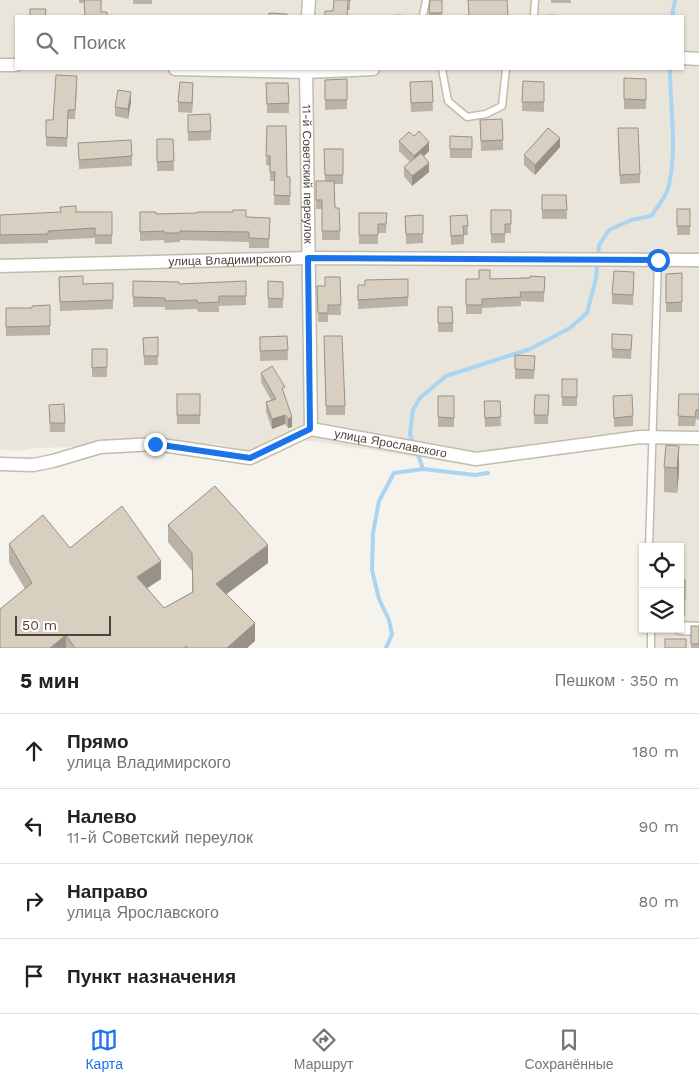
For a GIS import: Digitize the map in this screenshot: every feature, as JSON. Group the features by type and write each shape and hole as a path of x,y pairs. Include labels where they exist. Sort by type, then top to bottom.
{"street":[{"path":"308,15 309,0"},
{"path":"684,58 699,59"},
{"path":"0,64 15,65"},
{"name":"11-й Советский переулок","path":"306,70 310,429"},
{"name":"улица Владимирского","path":"0,266 308,258 699,260"},
{"path":"0,464 33,465 100,447 155,444 250,458 310,429"},
{"name":"улица Ярославского","path":"310,429 476,460 640,437 699,438"},
{"path":"684,628 699,628"}],"lane":[{"path":"423,15 426,0"},
{"path":"534,15 535,0"},
{"path":"442,70 448,101 467,117 486,114 502,106 506,70"},
{"path":"649,543 658,260"},
{"path":"651,633 651,648"}],"shaded area":[{"path":"0,0 699,0 699,648 654,648 654,633 684,633 684,543 652,543 650,440 454,463 312,441 267,442 248,451 215,444 34,448 19,451 0,449"}],"building":[{"path":"84,0 101,0 101,12 107,12 107,15 85,15"},
{"path":"334,0 350,0 348,1 347,15 325,15 325,11 333,11"},
{"path":"430,0 442,0 442,13 429,13"},
{"path":"468,0 507,0 508,15 469,15"},
{"path":"30,9 46,9 45,15 30,15"},
{"path":"269,13 287,14 287,15 269,15"},
{"path":"56,75 77,76 75,110 68,110 67,138 46,137 46,120 53,120"},
{"path":"624,78 646,79 646,100 624,99"},
{"path":"347,79 347,100 325,100 325,80"},
{"path":"432,81 433,102 411,103 410,82"},
{"path":"523,81 544,82 544,102 522,102"},
{"path":"180,82 193,83 192,103 178,102"},
{"path":"266,83 288,83 289,103 267,104"},
{"path":"118,90 131,92 128,109 115,107"},
{"path":"210,114 211,131 188,132 188,115"},
{"path":"502,119 503,140 481,141 480,120"},
{"path":"267,126 286,126 287,177 290,177 290,196 274,195 275,172 270,172 270,156 266,156"},
{"path":"548,128 560,138 535,165 524,155"},
{"path":"618,128 638,128 640,174 620,175"},
{"path":"419,131 429,142 414,156 399,141 409,132 414,136"},
{"path":"450,136 472,137 472,149 450,149"},
{"path":"157,139 173,139 174,161 157,162"},
{"path":"131,140 132,156 79,160 78,143"},
{"path":"324,149 343,149 343,175 325,175"},
{"path":"421,153 429,163 412,176 404,167"},
{"path":"316,181 334,181 335,208 339,208 340,231 322,231 322,200 316,200"},
{"path":"542,195 566,195 567,210 542,210"},
{"path":"76,206 76,212 112,212 112,235 95,235 95,228 48,231 48,234 0,235 0,215 61,212 60,207"},
{"path":"677,209 690,209 690,226 677,226"},
{"path":"233,210 246,210 246,217 270,218 269,239 249,238 249,232 140,232 140,212 156,212 156,214 233,212"},
{"path":"491,210 511,210 511,224 505,224 505,234 491,234"},
{"path":"359,213 387,213 386,224 378,224 378,235 359,235"},
{"path":"423,215 423,234 406,234 405,216"},
{"path":"467,215 468,226 463,226 464,235 451,236 450,216"},
{"path":"479,270 490,270 490,279 530,278 530,276 545,277 544,292 520,292 521,297 482,299 482,305 466,305 466,279 479,279"},
{"path":"614,271 634,272 633,295 612,294"},
{"path":"682,273 682,302 666,303 666,274"},
{"path":"83,276 83,284 113,283 113,300 60,302 59,277"},
{"path":"325,277 340,277 341,305 328,305 328,313 318,313 317,286 325,286"},
{"path":"408,279 408,297 358,300 358,285 365,285 365,280"},
{"path":"133,281 179,282 179,284 246,281 246,296 219,296 219,302 198,303 197,300 165,301 165,298 133,297"},
{"path":"268,281 283,282 283,299 268,298"},
{"path":"50,305 50,326 6,327 6,308 32,308 32,306"},
{"path":"438,307 452,307 453,323 438,323"},
{"path":"612,334 632,335 631,350 612,349"},
{"path":"287,336 288,350 260,351 260,337"},
{"path":"324,336 342,336 345,406 326,406"},
{"path":"158,337 158,356 144,356 143,338"},
{"path":"92,349 107,349 107,367 92,368"},
{"path":"515,355 535,356 534,370 515,369"},
{"path":"272,366 285,387 282,388 292,417 288,419 285,415 272,419 266,402 276,399 261,373"},
{"path":"562,379 577,379 577,397 562,397"},
{"path":"177,394 200,394 200,415 177,415"},
{"path":"679,394 699,394 699,410 696,410 695,417 678,416"},
{"path":"535,395 549,395 548,415 534,415"},
{"path":"632,395 633,416 614,418 613,396"},
{"path":"438,396 454,396 454,418 438,417"},
{"path":"484,401 500,401 501,417 485,418"},
{"path":"64,404 65,423 50,423 49,405"},
{"path":"666,445 679,446 677,468 664,467"},
{"path":"215,486 268,545 216,584 255,623 227,648 188,648 186,646 184,648 75,648 66,635 50,648 0,648 0,609 32,583 9,544 43,515 70,548 122,506 161,561 137,577 164,608 193,592 192,553 168,525"},
{"path":"684,580 685,580 684,598"},
{"path":"691,626 699,626 699,644 691,644"},
{"path":"665,639 686,639 686,648 665,648"}],"waterway":[{"path":"672,15 675,0"},
{"path":"414,446 410,434 413,410 420,398 446,376 530,349 570,328 587,313 596,278 599,245 609,230 631,220 651,216 668,189 673,159 670,70"},
{"path":"417,452 423,469"},
{"path":"386,648 392,634 389,620 379,599 372,570 373,533 379,501 394,473 423,469 475,475 488,473"}],"route":[{"path":"155,444 250,458 310,429 308,258 658,260"}]}
